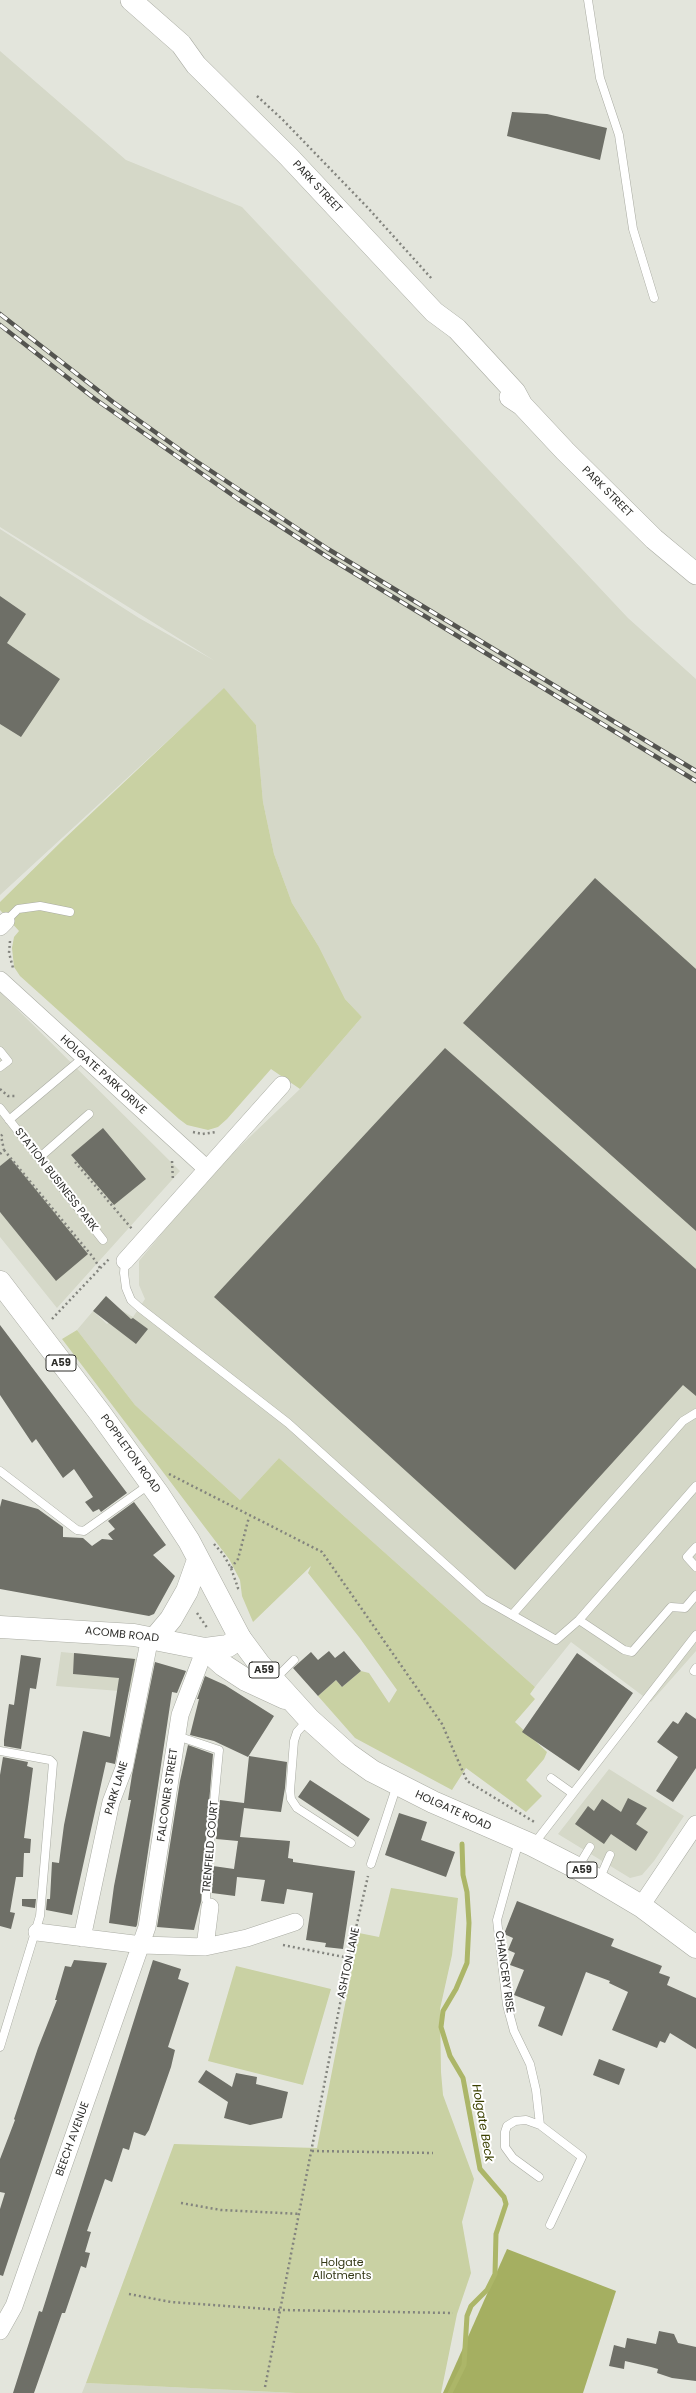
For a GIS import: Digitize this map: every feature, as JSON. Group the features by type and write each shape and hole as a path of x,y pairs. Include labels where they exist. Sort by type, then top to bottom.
{"main road":[{"name":"POPPLETON ROAD","path":"0,1282 100,1413 179,1525 240,1638"},
{"path":"153,1638 171,1620 187,1591 198,1560"},
{"name":"ACOMB ROAD","path":"1,1631 81,1630 153,1638 205,1649 228,1646 240,1638"},
{"name":"HOLGATE ROAD","path":"240,1638 290,1700 308,1719 348,1754 397,1785 526,1843 577,1868 641,1906 696,1946"},
{"path":"205,1649 223,1665 246,1680 290,1700"}],"street":[{"name":"PARK STREET","path":"117,0 177,52 196,65"},
{"name":"PARK STREET","path":"131,0 181,44 196,65 289,158 434,312 462,335 515,392 522,405 565,451 654,539 696,574"},
{"name":"HOLGATE PARK DRIVE","path":"0,980 207,1169"},
{"path":"118,1259 207,1169 282,1085"},
{"name":"PARK LANE","path":"82,1938 111,1802 124,1768 153,1638"},
{"name":"FALCONER STREET","path":"142,1945 150,1912 180,1715 205,1649"},
{"path":"641,1906 696,1824"},
{"name":"TRENFIELD COURT","path":"205,1947 210,1907"},
{"path":"37,1932 142,1945 205,1947 246,1938 295,1922"},
{"name":"BEECH AVENUE","path":"0,2331 14,2306 142,1945"}],"lane":[{"path":"588,0 600,78 619,135 633,229 654,298"},
{"path":"3,924 18,909 40,906 70,912"},
{"path":"0,1051 8,1061 0,1067"},
{"name":"STATION BUSINESS PARK","path":"11,1122 84,1057"},
{"name":"STATION BUSINESS PARK","path":"0,1108 103,1240"},
{"path":"39,1158 89,1114"},
{"path":"118,1259 124,1273 126,1288 131,1300 140,1308 288,1423 484,1599 556,1640 579,1620 696,1486"},
{"path":"512,1615 683,1421 696,1413"},
{"path":"0,1471 77,1530 84,1531 150,1483"},
{"path":"696,1547 687,1557 696,1567"},
{"path":"579,1620 624,1650 632,1652 671,1607 685,1608 696,1595"},
{"path":"526,1843 572,1794 696,1635"},
{"path":"274,1681 294,1660"},
{"path":"308,1719 297,1732 294,1741 290,1791 291,1799 297,1808 351,1843"},
{"name":"TRENFIELD COURT","path":"177,1736 219,1750 206,1886 206,1900 210,1907"},
{"path":"0,1752 50,1760 53,1763 40,1916 37,1932 0,2047"},
{"path":"551,1778 572,1794"},
{"path":"371,1864 397,1785"},
{"name":"CHANCERY RISE","path":"526,1843 497,1920 507,2005 514,2030 530,2064 536,2090 540,2125"},
{"path":"577,1868 590,1847"},
{"path":"598,1880 610,1855"},
{"path":"539,2177 513,2158 505,2147 504,2139 507,2126 515,2122 526,2120 540,2125 582,2158 550,2225"}],"path":[{"path":"3,924 14,931 10,942 9,953 10,964 15,973"},
{"path":"0,1089 4,1094 13,1097 23,1092"},
{"path":"11,1122 1,1136 4,1150 92,1256 100,1268"},
{"path":"189,1131 202,1134 217,1132 222,1129"},
{"path":"0,1154 4,1150"},
{"path":"170,1157 174,1174 172,1184"},
{"path":"75,1162 134,1231"},
{"path":"129,1236 138,1225"},
{"path":"58,1314 100,1268 118,1259"},
{"path":"182,1480 249,1517 322,1552 442,1724 467,1781 523,1815"},
{"path":"238,1588 231,1568 238,1559 249,1517"},
{"name":"ASHTON LANE","path":"265,2387 349,1958 371,1864"},
{"path":"276,1944 349,1958"},
{"path":"312,2151 433,2153"},
{"path":"181,2203 221,2210 300,2214"},
{"path":"129,2294 171,2302 281,2310 453,2313"}],"shaded area":[{"path":"0,51 126,160 242,207 628,618 696,679 696,1651 651,1702 571,1642 535,1687 279,1458 240,1500 135,1405 77,1330 93,1311 107,1324 121,1310 133,1317 145,1299 139,1285 139,1261 211,1174 300,1089 362,1017 345,999 319,947 292,903 274,854 263,802 256,725 224,689 0,895 0,529 139,618 215,661 0,527"},
{"path":"0,992 180,1171 57,1308 0,1237"},
{"path":"61,1652 137,1659 132,1692 56,1686"},
{"path":"609,1769 684,1816 654,1861 642,1875 630,1878 558,1834"},
{"path":"86,2383 296,2393 82,2393"}],"green space":[{"path":"224,688 256,725 263,802 274,854 292,903 319,947 345,999 362,1017 300,1089 271,1069 227,1119 218,1127 208,1130 187,1125 179,1119 20,976 14,967 12,948 14,937 19,931 0,910 0,902 64,839"},
{"path":"77,1330 135,1405 240,1500 279,1458 535,1687 530,1694 535,1699 515,1722 547,1752 544,1759 526,1780 542,1796 526,1812 466,1768 452,1790 355,1738 318,1696 336,1680 342,1687 361,1671 369,1673 389,1703 397,1690 359,1637 308,1573 311,1566 253,1622 242,1596 240,1580 229,1559 62,1339"},
{"name":"Holgate Allotments","path":"391,1888 458,1898 452,1955 440,2009 441,2072 443,2095 474,2179 462,2222 471,2273 457,2314 441,2393 296,2393 86,2383 174,2144 317,2148 359,1933 379,1937"},
{"path":"236,1966 331,1989 303,2085 208,2061"},
{"path":"507,2249 616,2291 583,2393 443,2393"}],"building":[{"path":"512,112 547,114 607,128 600,160 507,136"},
{"path":"0,596 26,614 7,643 60,679 21,737 0,724"},
{"path":"595,878 696,969 696,1231 463,1023"},
{"path":"445,1048 696,1269 696,1396 683,1385 515,1570 214,1297"},
{"path":"103,1128 146,1179 114,1205 71,1155"},
{"path":"10,1158 88,1254 56,1281 0,1212 0,1166"},
{"path":"106,1296 131,1319 133,1318 148,1329 136,1344 93,1311"},
{"path":"0,1325 127,1493 101,1512 99,1509 93,1512 85,1502 93,1497 74,1469 63,1478 36,1439 32,1443 0,1395"},
{"path":"2,1499 38,1509 63,1527 63,1537 83,1538 92,1546 102,1539 113,1540 108,1534 115,1529 108,1521 134,1502 166,1545 153,1555 175,1576 154,1614 149,1616 0,1589 0,1507"},
{"path":"329,1651 335,1658 344,1651 361,1671 342,1687 336,1680 318,1696 293,1668 311,1652 318,1660"},
{"path":"74,1653 135,1659 115,1764 106,1762 72,1915 46,1910 47,1899 50,1899 52,1862 59,1863 64,1825 83,1731 110,1737 119,1678 73,1674"},
{"path":"577,1653 633,1693 579,1771 522,1732"},
{"path":"21,1655 41,1658 36,1689 30,1688 21,1749 4,1746 4,1740 9,1704 14,1705"},
{"path":"155,1662 186,1671 177,1693 172,1692 136,1927 109,1923 114,1886 131,1800 128,1800 132,1775"},
{"path":"205,1676 225,1685 274,1716 248,1757 214,1741 190,1735 199,1699 197,1699"},
{"path":"686,1712 696,1719 696,1768 673,1802 656,1791 678,1757 657,1742 673,1721 678,1724"},
{"path":"188,1745 213,1754 201,1902 194,1930 157,1927 180,1781"},
{"path":"249,1756 287,1762 285,1788 281,1812 244,1808 240,1837 290,1841 288,1858 293,1859 293,1862 355,1871 343,1949 325,1947 326,1943 306,1940 313,1893 287,1889 284,1904 261,1901 265,1880 237,1877 235,1896 212,1893 213,1866 234,1869 238,1841 216,1839 220,1800 244,1803"},
{"path":"3,1757 28,1762 27,1766 33,1768 24,1838 31,1839 30,1853 24,1853 23,1877 16,1877 10,1912 15,1913 11,1929 0,1926 0,1775"},
{"path":"310,1780 370,1819 358,1837 298,1797"},
{"path":"628,1798 647,1808 636,1824 648,1832 636,1851 611,1834 604,1844 575,1824 588,1806 594,1811 602,1799 621,1812"},
{"path":"399,1813 427,1822 421,1840 455,1852 446,1877 385,1855"},
{"path":"22,1899 36,1899 35,1908 22,1906"},
{"path":"517,1901 614,1939 611,1946 662,1966 659,1973 670,1977 667,1985 696,1998 696,2049 670,2033 665,2043 660,2041 657,2048 612,2030 628,1992 609,1983 610,1981 586,1972 562,2036 538,2026 545,2007 514,1995 524,1970 510,1965 515,1953 508,1950 513,1938 504,1934"},
{"path":"74,1960 107,1963 3,2276 0,2275 0,2209 5,2193 0,2192 0,2159 15,2120 14,2119 38,2048 57,2000 55,2000 65,1966 71,1967"},
{"path":"153,1960 181,1969 178,1979 189,1983 168,2047 175,2050 171,2067 149,2130 145,2136 134,2132 129,2150 123,2148 112,2182 105,2179 87,2231 91,2232 85,2252 90,2253 86,2268 81,2266 65,2313 62,2313 34,2393 13,2393 39,2311 42,2312"},
{"path":"599,2059 625,2069 619,2085 593,2075"},
{"path":"206,2070 232,2087 236,2073 257,2077 256,2084 288,2092 282,2118 250,2125 224,2118 228,2102 198,2082"},
{"path":"659,2331 674,2334 678,2343 696,2347 696,2381 672,2378 657,2373 658,2369 625,2361 624,2369 609,2366 614,2345 625,2348 627,2338 656,2344"}],"waterway":[{"name":"Holgate Beck","path":"450,2393 464,2365 467,2316 471,2306 487,2290 495,2274 496,2234 506,2204 504,2197 480,2169 463,2078 450,2056 441,2027 443,2011 456,1989 467,1963 469,1923 467,1892 463,1875 462,1844"}],"railway":[{"path":"0,314 113,402 193,459 328,549 696,771"},
{"path":"0,325 95,399 238,499 326,556 696,781"}]}
